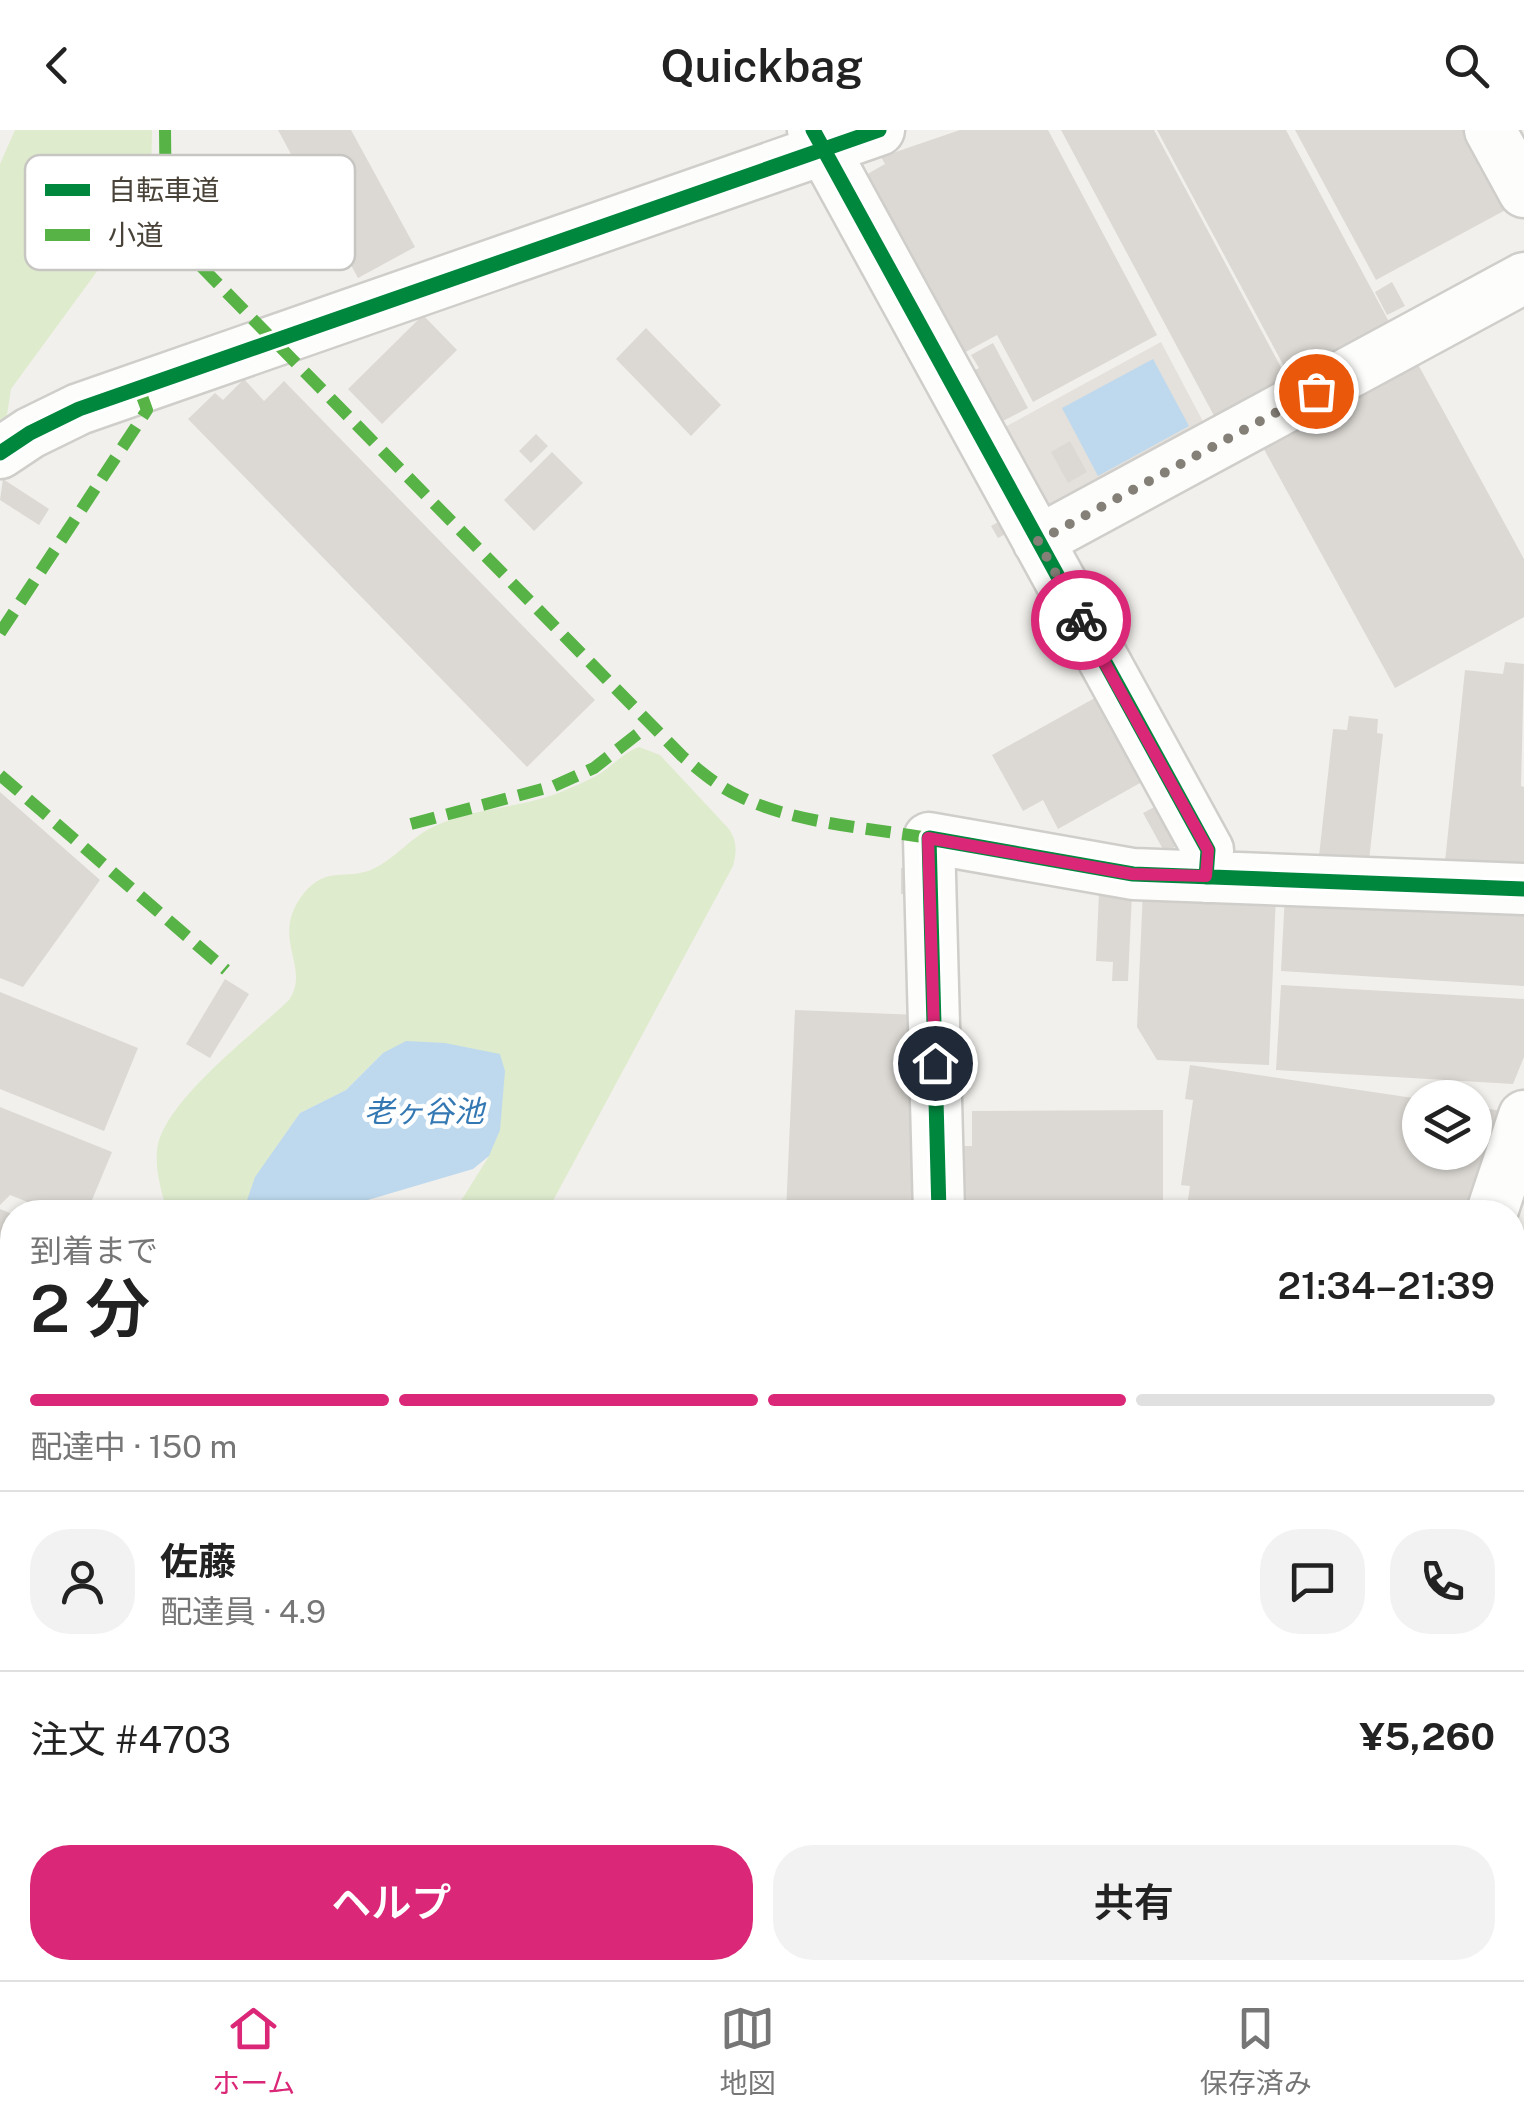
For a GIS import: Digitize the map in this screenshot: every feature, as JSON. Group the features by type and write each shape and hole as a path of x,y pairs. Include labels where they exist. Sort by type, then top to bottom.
{"street":[{"path":"0,453 79,409 818,140 879,130"},
{"path":"1490,130 1524,192"},
{"path":"818,140 1208,850 1206,876"},
{"path":"1038,541 1524,278"},
{"path":"939,1200 928,838 1132,874 1524,889"},
{"path":"1496,1200 1524,1116"}],"shaded area":[{"path":"1161,342 1209,433 1053,518 994,433"}],"green space":[{"path":"15,130 152,130 152,155 25,155 25,270 98,270 11,389 7,415 14,428 0,437 0,164"},
{"path":"639,747 660,755 729,829 736,851 733,866 553,1200 462,1200 489,1156 383,1053 346,1090 300,1113 256,1177 247,1200 164,1200 157,1167 162,1132 191,1091 289,1000 296,975 290,924 294,909 312,884 329,876 373,869 427,830 450,820 561,792 596,776"}],"water":[{"path":"1153,359 1189,426 1098,476 1062,408"},
{"name":"老ヶ谷池","path":"406,1041 445,1043 500,1054 505,1071 500,1130 489,1156 473,1169 368,1200 247,1200 255,1177 300,1113 346,1090 383,1053"}],"building":[{"path":"278,130 351,130 415,247 358,278 354,270 355,155 292,155"},
{"path":"960,130 1048,130 1157,335 1033,402 997,335 960,355 864,176 885,164 881,157"},
{"path":"1061,130 1154,130 1291,386 1219,425"},
{"path":"1157,130 1286,130 1394,331 1294,385"},
{"path":"1295,130 1470,130 1511,207 1376,280"},
{"path":"1392,282 1405,306 1387,315 1375,292"},
{"path":"423,315 457,350 382,424 348,389"},
{"path":"646,328 721,405 691,436 616,359"},
{"path":"993,343 1028,408 999,423 971,372 979,368 971,355"},
{"path":"1414,357 1524,559 1524,617 1395,688 1260,442"},
{"path":"244,379 264,401 284,381 595,700 527,767 188,419 215,393 223,400"},
{"path":"536,434 548,446 531,463 519,451"},
{"path":"1070,441 1087,472 1068,483 1051,452"},
{"path":"552,452 583,483 534,531 504,500"},
{"path":"3,479 49,509 39,525 0,500"},
{"path":"1006,518 1013,530 998,538 991,526"},
{"path":"1505,662 1524,664 1524,870 1445,862 1465,670 1503,674"},
{"path":"1102,694 1149,778 1058,829 1043,800 1023,811 992,755"},
{"path":"1349,716 1378,719 1377,733 1383,734 1369,861 1319,856 1333,729 1347,730"},
{"path":"0,792 100,880 23,987 0,978"},
{"path":"1162,803 1183,842 1165,853 1143,813"},
{"path":"901,868 915,868 915,894 901,894"},
{"path":"1143,889 1276,894 1269,1065 1157,1060 1137,1027"},
{"path":"1099,892 1132,893 1128,981 1112,981 1113,962 1096,961"},
{"path":"1285,894 1524,908 1524,986 1281,971"},
{"path":"225,979 249,994 210,1058 186,1044"},
{"path":"1281,985 1524,999 1524,1057 1513,1084 1276,1070"},
{"path":"0,992 138,1048 104,1131 0,1089"},
{"path":"795,1010 919,1015 924,1200 787,1200"},
{"path":"1190,1065 1402,1096 1402,1170 1480,1170 1476,1200 1188,1200 1190,1186 1181,1185 1193,1100 1185,1099"},
{"path":"0,1107 112,1152 92,1200 23,1200 10,1195 0,1200"},
{"path":"1492,1109 1503,1111 1492,1153"},
{"path":"1163,1110 1163,1200 961,1200 961,1146 972,1146 972,1111"}],"marked path":[{"path":"165,130 165,155"},
{"path":"205,270 682,756 709,778 739,796 783,813 929,838"},
{"path":"0,633 147,410 139,388"},
{"path":"411,824 554,786 594,768 649,725"},
{"path":"0,775 226,970"}],"cycle path":[{"path":"813,130 1208,850 1206,877"},
{"path":"0,453 79,409 879,130"},
{"path":"939,1200 929,838 1133,874 1524,889"}],"way so far":[{"path":"1081,620 1038,541 1316,391"}],"route":[{"path":"935,1063 928,838 1132,874 1206,876 1208,850 1081,620"}]}
